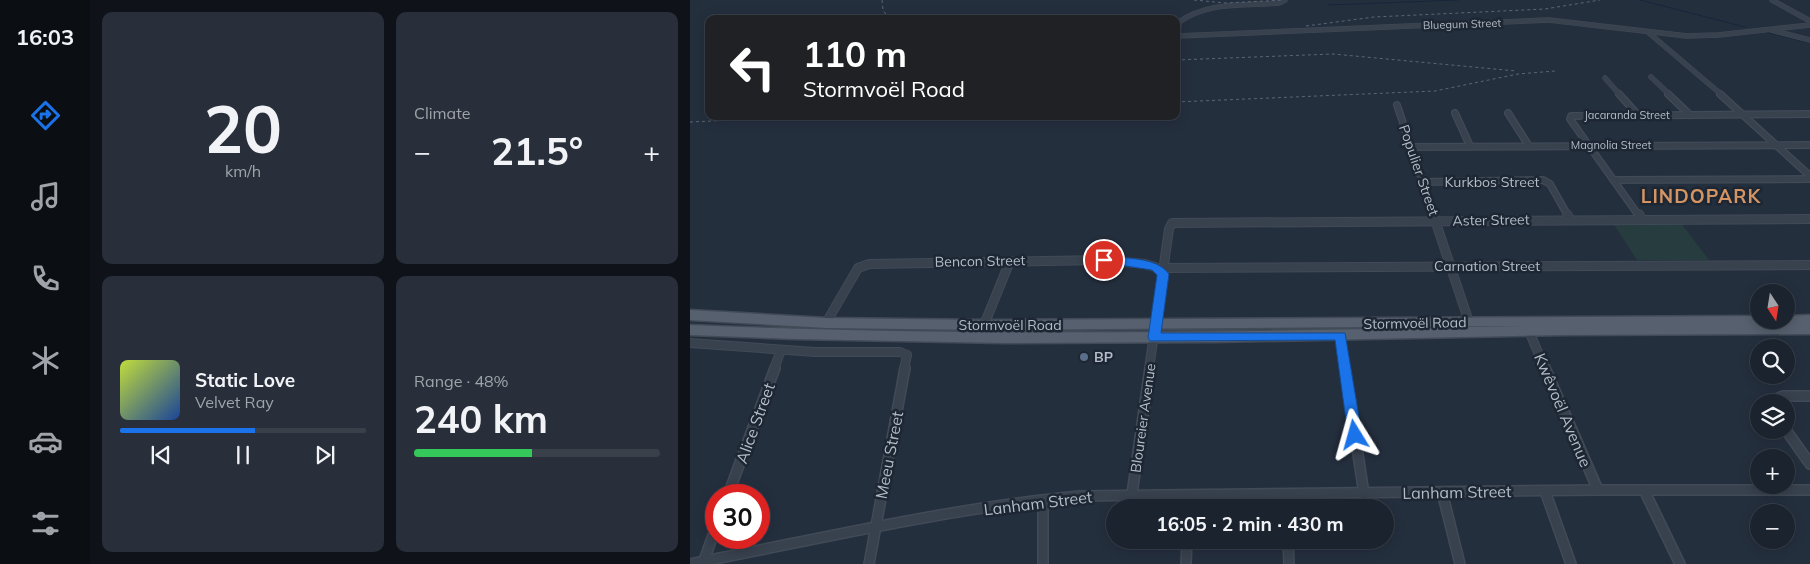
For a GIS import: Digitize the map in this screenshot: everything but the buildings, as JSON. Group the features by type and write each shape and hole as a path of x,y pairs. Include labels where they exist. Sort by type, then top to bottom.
{"main road":[{"name":"Stormvoël Road","path":"690,315 826,323 984,325 1340,336 1529,331 1810,329"},
{"name":"Stormvoël Road","path":"690,330 816,337 1156,331 1469,322 1810,320"}],"street":[{"path":"1772,0 1810,23"},
{"name":"Bluegum Street","path":"1180,21 1195,12 1223,6 1283,1"},
{"name":"Bluegum Street","path":"1180,36 1549,20 1649,33"},
{"path":"1649,33 1701,36 1810,23"},
{"path":"1771,30 1810,40"},
{"path":"1649,33 1743,115 1810,178"},
{"path":"1651,77 1690,115"},
{"path":"1605,78 1638,115"},
{"name":"Populier Street","path":"1397,104 1469,322"},
{"path":"1455,113 1470,146"},
{"path":"1508,113 1529,146"},
{"name":"Jacaranda Street","path":"1642,219 1588,145 1570,119 1570,116 1810,114"},
{"name":"Magnolia Street","path":"1411,147 1810,145"},
{"path":"1614,180 1810,178"},
{"name":"Kurkbos Street","path":"1423,182 1543,180 1552,186 1570,219"},
{"name":"Aster Street","path":"1172,223 1570,219 1810,219"},
{"name":"Bloureier Avenue","path":"1132,494 1172,223"},
{"name":"Bencon Street","path":"826,323 855,273 863,266 876,263 1104,260 1150,265 1164,271"},
{"path":"984,325 1010,261"},
{"name":"Carnation Street","path":"1164,271 1450,266 1810,265"},
{"name":"Kwêvoël Avenue","path":"1529,331 1598,490"},
{"path":"1340,336 1364,494"},
{"path":"690,343 781,350"},
{"name":"Meeu Street","path":"781,350 900,352 906,354 908,358 869,564"},
{"name":"Alice Street","path":"732,484 781,350"},
{"path":"1795,396 1810,396"},
{"path":"1792,439 1810,464"},
{"name":"Lanham Street","path":"690,564 876,528 1042,501 1132,494 1190,496 1598,490 1810,490"},
{"path":"1644,490 1680,564"},
{"path":"1544,491 1571,564"},
{"path":"1442,492 1460,564"},
{"path":"1285,494 1285,499"},
{"path":"1042,501 1042,564"},
{"path":"703,562 708,549"},
{"path":"1186,564 1187,549"},
{"path":"1288,549 1289,564"}],"green space":[{"path":"1613,223 1681,223 1709,260 1637,260"}],"waterway":[{"path":"1328,5 1458,0"},
{"path":"1640,0 1745,27"},
{"path":"1765,32 1810,43"}],"railway":[{"path":"882,0 883,10 886,15"},
{"path":"1194,0 1225,3 1284,0"},
{"path":"1306,26 1374,17 1545,9 1600,0"},
{"path":"1180,60 1333,54 1516,71"},
{"path":"1180,102 1435,91 1518,74 1555,71"},
{"path":"690,122 734,120"}],"place":[{"name":"BP","path":"1084,357"}],"district":[{"name":"LINDOPARK","path":"1701,196"}],"route":[{"path":"1104,260 1155,266 1163,274 1155,338 1340,336 1355,435"}]}
